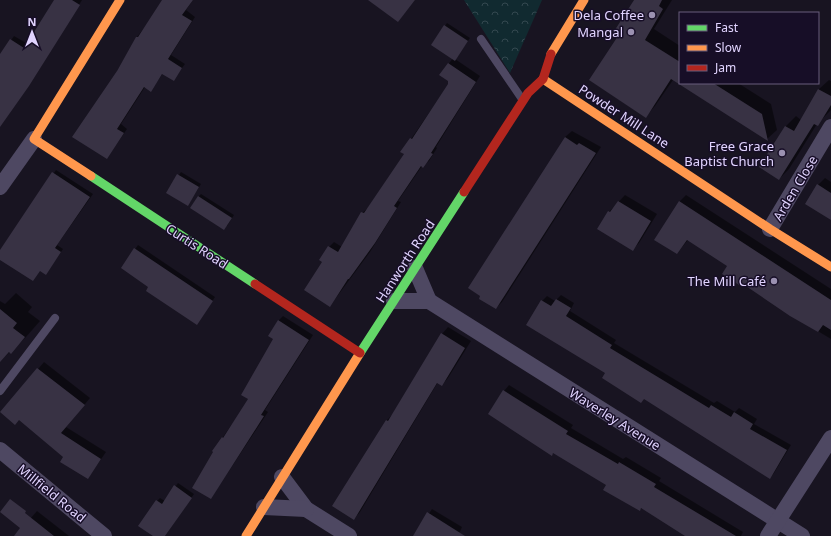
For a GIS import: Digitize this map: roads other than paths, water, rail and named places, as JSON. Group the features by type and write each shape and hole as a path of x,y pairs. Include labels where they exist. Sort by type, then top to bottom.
{"street":[{"path":"0,187 34,138 120,0"},
{"name":"Hanworth Road","path":"246,536 360,353 528,93 543,79 552,50 584,0"},
{"name":"Powder Mill Lane","path":"543,79 770,229 831,267"},
{"name":"Arden Close","path":"770,229 831,127"},
{"name":"Curtis Road","path":"34,138 360,353"},
{"path":"394,301 429,302 415,268"},
{"name":"Waverley Avenue","path":"429,302 802,536"},
{"path":"768,536 831,438"},
{"name":"Millfield Road","path":"0,450 104,536"},
{"path":"282,477 306,509 349,536"},
{"path":"264,506 306,509"}],"lane":[{"path":"481,38 523,101"},
{"path":"0,391 55,318"}],"place":[{"name":"Dela Coffee","path":"652,15"},
{"name":"Mangal","path":"631,32"},
{"name":"Free Grace Baptist Church","path":"782,153"},
{"name":"The Mill Café","path":"774,281"}]}
